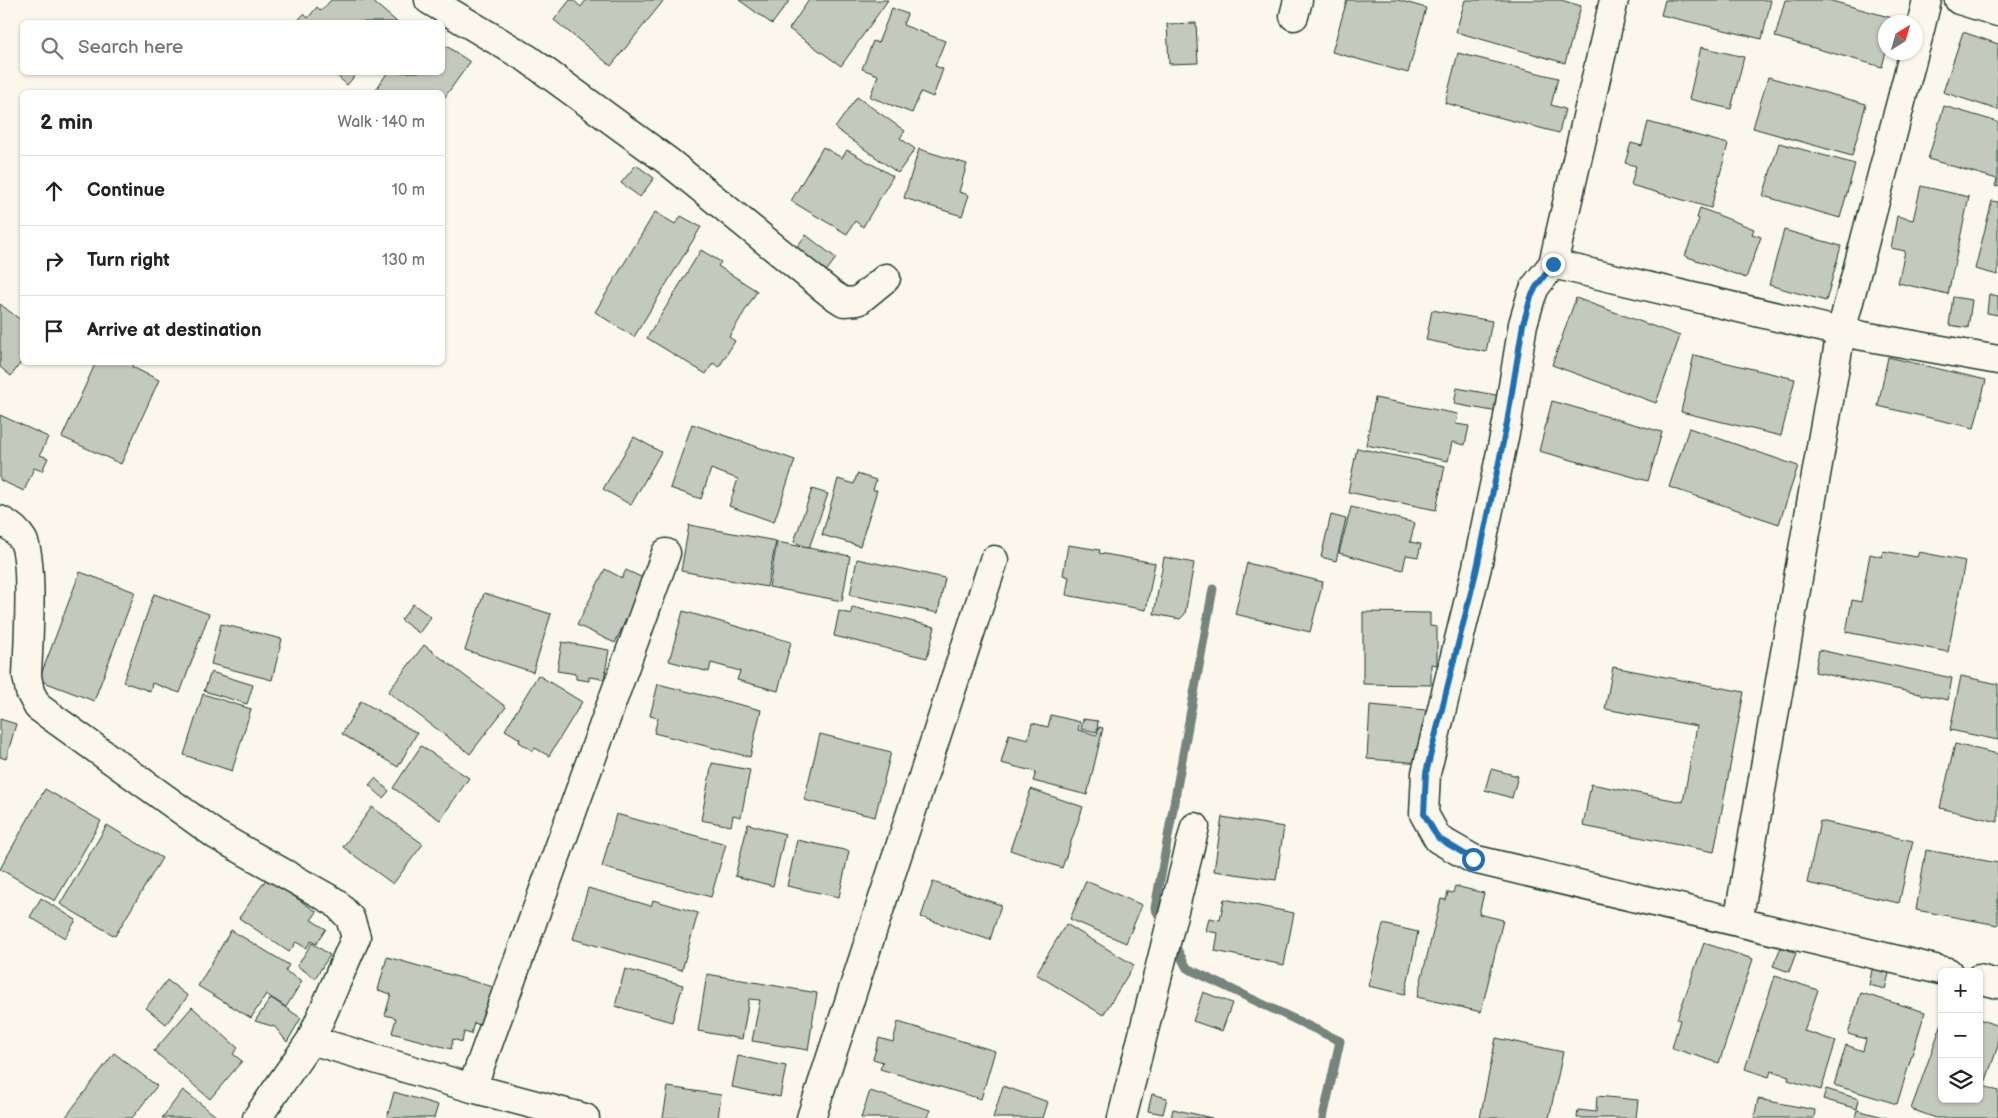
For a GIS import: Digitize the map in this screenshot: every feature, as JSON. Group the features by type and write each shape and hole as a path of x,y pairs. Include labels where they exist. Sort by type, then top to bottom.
{"street":[{"path":"429,0 528,59 669,162 830,293 844,302 858,301 886,278"},
{"path":"1614,0 1553,264 1533,292 1523,324 1507,423 1477,568 1426,773 1424,814 1438,838 1473,859 1938,970"},
{"path":"1923,19 1928,0"},
{"path":"1959,0 1998,12"},
{"path":"1738,922 1841,332 1912,60"},
{"path":"1553,264 1841,332 1998,360"},
{"path":"0,520 12,527 24,541 29,564 27,676 30,692 38,707 216,835 335,902 350,918 356,937 311,1040 257,1118"},
{"path":"472,1088 666,553"},
{"path":"811,1118 994,560"},
{"path":"1122,1118 1195,827"},
{"path":"1983,980 1998,984"},
{"path":"311,1040 472,1088 585,1118"}],"building":[{"path":"331,0 371,0 395,20 298,20 304,14 308,18 317,7 321,11"},
{"path":"570,0 573,0 581,7 586,0 664,0 611,66 554,20"},
{"path":"739,0 790,0 772,24"},
{"path":"809,0 888,0 841,66 789,29"},
{"path":"1347,0 1398,0 1426,8 1408,73 1332,52"},
{"path":"1465,0 1561,0 1581,6 1565,63 1456,32"},
{"path":"1665,0 1771,0 1762,39 1661,15"},
{"path":"1785,0 1828,0 1882,15 1878,15 1878,60 1884,60 1882,67 1775,37"},
{"path":"892,8 907,14 903,25 945,41 935,66 943,69 933,97 921,92 912,113 870,97 878,75 862,69 873,41 878,43"},
{"path":"1196,23 1198,63 1169,64 1167,24"},
{"path":"1963,32 1998,44 1998,110 1943,92"},
{"path":"445,45 470,62 445,97 445,90 375,90 386,75 445,75"},
{"path":"1701,47 1744,57 1731,109 1689,99"},
{"path":"1458,53 1558,78 1551,105 1565,109 1559,133 1445,103"},
{"path":"336,75 355,75 347,85"},
{"path":"1768,77 1866,104 1852,156 1753,128"},
{"path":"857,97 905,131 900,138 915,149 898,173 835,128"},
{"path":"1944,106 1998,122 1998,187 1995,186 1997,179 1928,159"},
{"path":"1648,122 1728,144 1711,208 1631,185 1636,166 1625,163 1631,143 1642,146"},
{"path":"1779,143 1855,164 1840,218 1763,196"},
{"path":"823,147 842,158 847,150 893,176 863,227 855,221 847,234 791,201"},
{"path":"919,149 967,164 959,192 969,195 962,216 904,198"},
{"path":"636,165 654,178 640,197 621,183"},
{"path":"1921,186 1969,197 1948,294 1898,283 1905,251 1891,248 1897,216 1913,220"},
{"path":"1992,201 1998,202 1998,275 1975,269"},
{"path":"1700,208 1754,229 1752,234 1761,237 1746,278 1685,256 1699,219 1697,218"},
{"path":"655,212 675,224 681,216 701,227 634,337 595,312"},
{"path":"1784,230 1841,246 1826,301 1769,285"},
{"path":"806,235 836,258 825,273 794,250"},
{"path":"701,250 721,262 718,266 757,291 729,337 735,341 719,367 713,363 706,374 647,338"},
{"path":"1989,294 1998,296 1998,315 1987,313"},
{"path":"1953,297 1972,300 1968,328 1949,325"},
{"path":"1576,298 1680,336 1656,403 1552,365"},
{"path":"0,304 20,319 20,364 11,376 0,367"},
{"path":"1432,310 1492,321 1486,352 1426,340"},
{"path":"1694,355 1795,379 1781,436 1681,412"},
{"path":"1888,357 1986,380 1974,428 1878,406"},
{"path":"95,365 133,365 132,367 159,380 121,464 62,437"},
{"path":"1457,388 1501,396 1498,412 1454,404"},
{"path":"1375,398 1458,414 1456,424 1469,426 1465,445 1452,442 1448,461 1366,445"},
{"path":"1552,401 1662,432 1648,481 1539,451"},
{"path":"0,415 48,437 40,455 48,458 42,471 34,468 24,491 0,480"},
{"path":"692,424 795,460 774,522 729,506 738,479 711,469 701,499 670,488"},
{"path":"1689,428 1798,466 1779,524 1669,487"},
{"path":"634,437 661,452 631,505 603,489"},
{"path":"1357,448 1445,466 1436,510 1348,492"},
{"path":"857,474 876,480 873,490 877,490 860,546 822,535 838,479 854,484"},
{"path":"812,489 828,494 809,548 794,542"},
{"path":"1351,507 1415,523 1410,542 1421,544 1418,557 1406,555 1403,570 1339,553"},
{"path":"1331,515 1346,519 1336,561 1321,557"},
{"path":"689,525 776,541 767,587 681,571"},
{"path":"777,542 850,556 842,601 769,587"},
{"path":"1068,545 1100,550 1099,553 1155,563 1146,610 1066,595 1069,577 1063,575"},
{"path":"1883,551 1917,557 1919,552 1965,561 1948,652 1846,632 1852,600 1861,602 1870,554 1882,557"},
{"path":"1164,557 1194,563 1185,614 1180,619 1154,614"},
{"path":"857,559 945,578 938,613 850,595"},
{"path":"1247,563 1323,582 1310,632 1235,614"},
{"path":"605,569 622,578 626,570 645,579 615,643 577,625"},
{"path":"80,572 135,592 94,701 39,680"},
{"path":"484,593 551,614 533,672 465,650"},
{"path":"154,594 209,614 180,693 152,683 150,691 123,682"},
{"path":"413,604 431,617 419,633 401,620"},
{"path":"852,607 935,627 927,658 834,636 839,611 851,614"},
{"path":"683,611 791,642 778,691 737,680 740,671 711,663 709,672 669,661"},
{"path":"1363,612 1430,613 1430,626 1437,627 1437,665 1431,664 1431,685 1363,684"},
{"path":"221,624 282,639 272,680 211,664"},
{"path":"562,642 609,650 604,679 589,677 589,681 576,679 576,674 557,671"},
{"path":"424,645 506,707 470,754 388,692"},
{"path":"1819,650 1952,678 1948,700 1815,672"},
{"path":"1613,667 1744,692 1714,852 1583,826 1591,784 1683,802 1697,726 1605,709"},
{"path":"211,672 253,685 247,704 204,691"},
{"path":"538,675 582,702 549,756 535,748 533,751 519,742 520,739 505,730"},
{"path":"1961,676 1998,684 1998,740 1950,730"},
{"path":"658,684 761,710 750,757 654,733 658,718 650,716"},
{"path":"203,694 251,709 232,771 184,755"},
{"path":"361,701 417,733 398,767 342,734"},
{"path":"1370,705 1426,710 1422,763 1367,759"},
{"path":"1051,715 1080,722 1078,730 1097,735 1099,727 1103,728 1087,795 1033,781 1036,772 1001,763 1009,734 1028,739 1032,723 1048,727"},
{"path":"0,719 16,724 6,759 0,757"},
{"path":"1083,719 1098,721 1097,732 1081,729"},
{"path":"820,734 891,752 875,817 804,800"},
{"path":"1955,744 1998,754 1998,822 1940,808"},
{"path":"421,746 469,778 440,820 393,788"},
{"path":"712,763 750,770 741,817 733,815 731,826 701,820"},
{"path":"1491,769 1518,776 1512,798 1485,790"},
{"path":"375,778 389,791 383,798 369,785"},
{"path":"45,789 101,821 55,901 0,869"},
{"path":"1031,789 1083,807 1062,868 1010,850"},
{"path":"372,807 423,844 393,884 343,847"},
{"path":"616,814 726,844 711,897 602,867"},
{"path":"1222,817 1284,827 1276,880 1214,871"},
{"path":"1820,821 1913,841 1899,903 1807,883"},
{"path":"748,824 785,834 773,886 735,876"},
{"path":"107,825 162,858 115,936 60,904"},
{"path":"797,840 849,851 839,897 787,886"},
{"path":"1926,850 1998,863 1998,925 1916,910"},
{"path":"267,878 317,912 311,920 326,929 316,944 311,941 306,948 296,942 289,952 239,918"},
{"path":"1086,881 1142,905 1126,943 1070,919"},
{"path":"933,882 1001,905 990,940 921,917"},
{"path":"1455,886 1484,893 1479,914 1503,920 1481,1012 1417,997 1441,899 1446,900 1448,892 1453,893"},
{"path":"588,888 651,906 653,900 698,913 682,970 573,939"},
{"path":"41,898 76,920 65,938 30,917"},
{"path":"1224,899 1294,913 1284,965 1215,951 1218,933 1206,931 1209,918 1220,920"},
{"path":"1066,924 1134,965 1103,1015 1036,974"},
{"path":"1383,924 1418,932 1405,994 1368,986"},
{"path":"231,930 289,965 285,971 302,981 286,1007 266,994 251,1018 198,986"},
{"path":"312,943 330,955 315,978 297,966"},
{"path":"1704,943 1753,959 1719,1063 1672,1048 1680,1020 1677,1019"},
{"path":"1781,947 1796,953 1789,972 1773,966"},
{"path":"387,957 497,988 486,1027 474,1023 471,1034 464,1032 462,1042 453,1039 451,1049 392,1033 396,1018 385,1015 391,994 378,990"},
{"path":"1873,965 1890,970 1885,989 1869,985"},
{"path":"625,969 683,985 672,1022 615,1006"},
{"path":"707,974 817,993 808,1050 752,1041 760,1000 749,999 742,1039 698,1031"},
{"path":"1775,976 1818,990 1804,1031 1836,1041 1821,1090 1788,1080 1789,1076 1771,1071 1769,1077 1745,1069"},
{"path":"167,980 188,996 166,1024 146,1008"},
{"path":"1203,992 1232,1003 1222,1031 1193,1021"},
{"path":"1861,993 1925,1012 1897,1104 1834,1085 1846,1045 1863,1051 1866,1039 1848,1034"},
{"path":"271,998 301,1018 287,1042 275,1027 255,1021"},
{"path":"192,1007 238,1048 233,1054 242,1061 210,1099 154,1051"},
{"path":"1983,1020 1998,1026 1998,1046 1984,1086 1998,1091 1998,1118 1936,1118 1911,1109 1938,1034 1938,1103 1983,1103"},
{"path":"898,1022 995,1051 981,1099 880,1069 883,1062 873,1059 879,1038 893,1042"},
{"path":"1496,1038 1563,1052 1549,1118 1480,1118"},
{"path":"114,1053 157,1086 132,1118 65,1118"},
{"path":"738,1056 786,1066 780,1097 732,1087"},
{"path":"1003,1086 1048,1102 1043,1118 993,1118"},
{"path":"668,1087 721,1095 718,1118 663,1118"},
{"path":"1826,1089 1859,1099 1857,1109 1823,1099"},
{"path":"183,1090 216,1116 215,1118 162,1118"},
{"path":"870,1091 930,1110 927,1118 861,1118"},
{"path":"394,1092 438,1105 434,1118 387,1118"},
{"path":"1152,1094 1167,1098 1163,1114 1148,1111"},
{"path":"1597,1096 1638,1100 1636,1118 1577,1118 1578,1110 1596,1112"},
{"path":"1758,1099 1815,1110 1814,1118 1754,1118"},
{"path":"1173,1109 1212,1118 1171,1118"},
{"path":"1857,1110 1887,1118 1855,1118"}],"waterway":[{"path":"1164,924 1155,908 1213,589"},
{"path":"1173,942 1187,968 1340,1041 1323,1118"}],"route":[{"path":"1473,859 1438,838 1424,814 1426,773 1477,568 1507,423 1523,324 1531,297 1553,264"}]}
